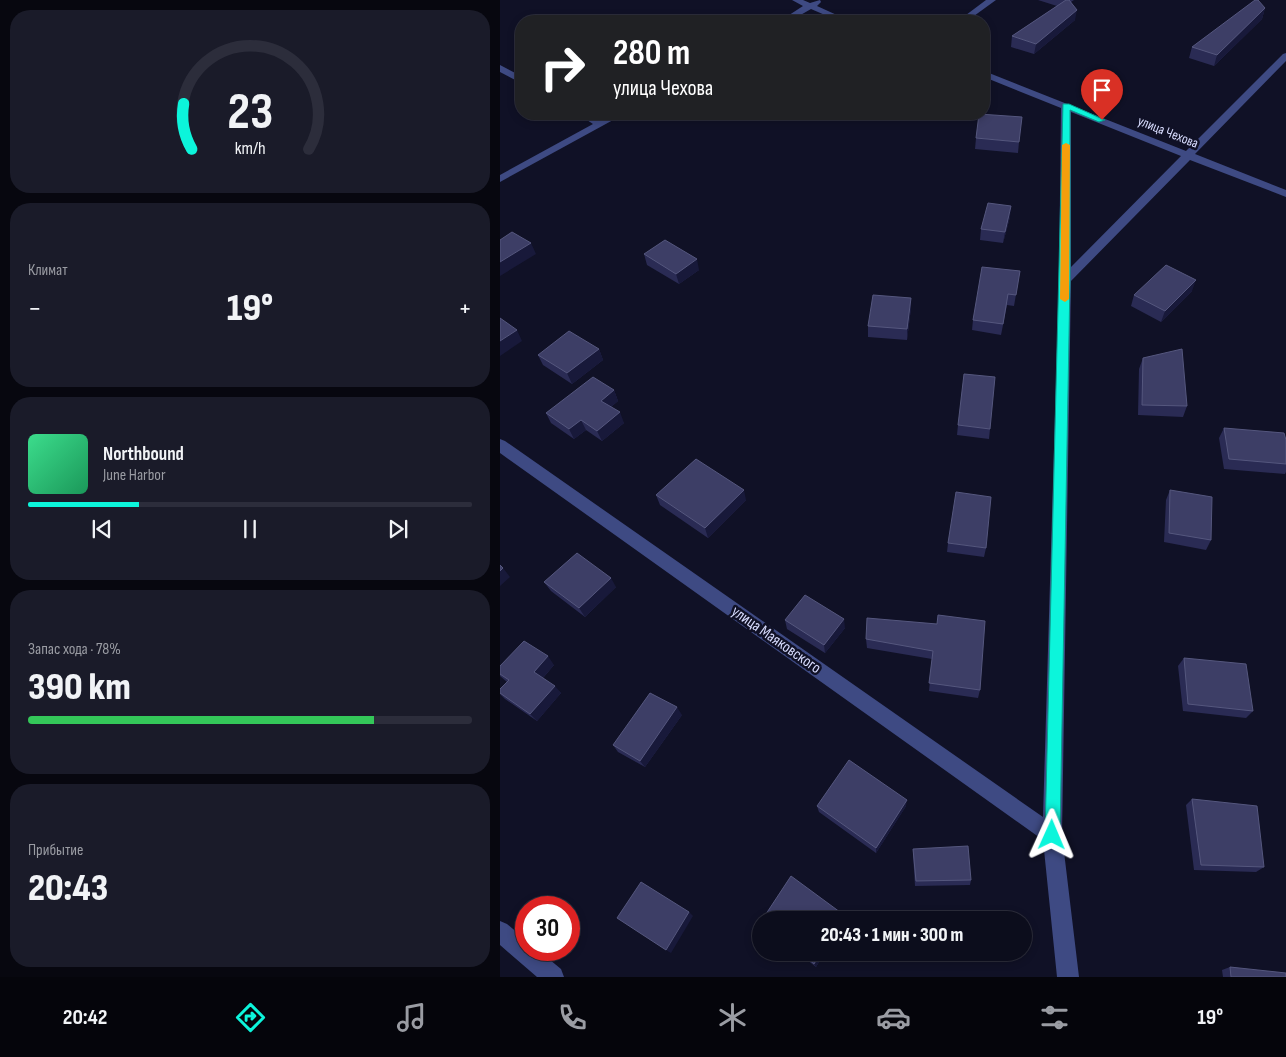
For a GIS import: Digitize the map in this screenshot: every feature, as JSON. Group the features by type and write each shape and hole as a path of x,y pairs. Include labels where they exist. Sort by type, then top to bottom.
{"street":[{"path":"796,0 829,15"},
{"path":"795,15 821,0"},
{"path":"971,15 992,0"},
{"path":"1065,280 1286,56"},
{"path":"500,68 515,77"},
{"name":"улица Чехова","path":"990,76 1286,194"},
{"path":"1066,106 1065,280 1052,835 1068,977"},
{"path":"594,120 601,124"},
{"path":"500,179 608,120"},
{"name":"улица Маяковского","path":"500,445 1052,835"},
{"path":"500,931 553,977"}],"building":[{"path":"1066,0 1069,0 1077,10 1036,44 1012,36"},
{"path":"1255,0 1258,0 1265,8 1217,55 1192,47"},
{"path":"990,115 1022,117 1019,142 976,138 978,120 990,120"},
{"path":"988,203 1011,206 1005,232 981,229"},
{"path":"512,232 531,243 500,262 500,240"},
{"path":"665,240 697,259 676,274 644,254"},
{"path":"1166,265 1196,280 1165,311 1134,295"},
{"path":"982,267 1020,271 1016,295 1008,294 1003,324 973,320"},
{"path":"873,295 911,298 907,329 868,326"},
{"path":"500,318 517,330 500,341"},
{"path":"569,331 599,349 567,373 538,355"},
{"path":"1182,349 1187,406 1142,405 1143,358"},
{"path":"964,374 995,377 990,429 958,425"},
{"path":"593,377 614,390 601,401 620,412 597,431 581,420 569,429 546,413"},
{"path":"1224,428 1284,433 1286,440 1286,464 1229,459"},
{"path":"696,459 744,490 705,528 656,495"},
{"path":"1170,490 1212,497 1211,540 1169,533"},
{"path":"956,492 991,497 986,548 948,543"},
{"path":"577,553 611,578 579,608 544,582"},
{"path":"805,595 844,619 824,645 785,620"},
{"path":"938,615 985,621 980,690 929,683 933,651 866,639 867,618 937,624"},
{"path":"524,641 548,656 534,672 555,686 530,714 500,693 500,689 509,680 500,674 500,666"},
{"path":"1184,658 1246,664 1253,711 1188,704"},
{"path":"650,693 677,707 640,761 613,745"},
{"path":"849,760 907,800 876,848 817,806"},
{"path":"1192,799 1257,806 1264,867 1201,865"},
{"path":"968,846 971,880 916,881 913,849"},
{"path":"791,876 839,911 768,911"},
{"path":"641,882 689,912 666,950 617,918"},
{"path":"1230,967 1286,973 1286,977 1231,977"}],"slow traffic":[{"path":"1065,299 1066,145"}],"route":[{"path":"1052,835 1065,280 1066,106 1102,120"}]}
